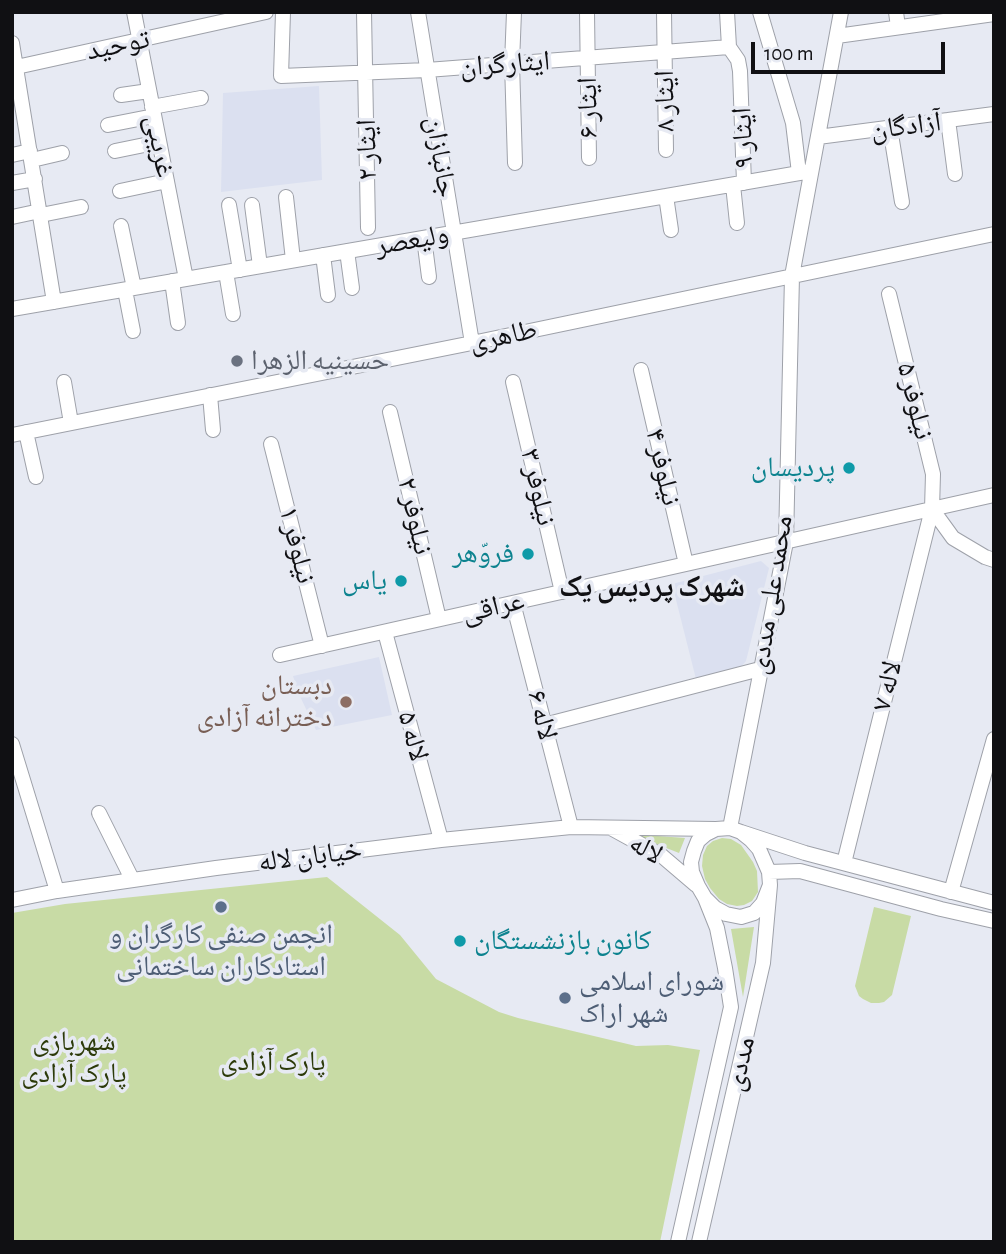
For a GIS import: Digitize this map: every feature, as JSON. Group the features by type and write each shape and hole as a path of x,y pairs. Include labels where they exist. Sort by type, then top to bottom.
{"street":[{"name":"غریبی","path":"134,12 167,181 179,280 178,323"},
{"name":"توحید","path":"15,67 266,12"},
{"name":"ایثارگران","path":"283,12 281,76 427,70 729,47"},
{"name":"ایثار ۲","path":"364,12 368,228"},
{"name":"جانبازان","path":"418,12 472,343"},
{"path":"514,12 512,63 515,163"},
{"name":"ایثار ۶","path":"587,12 589,158"},
{"name":"ایثار ۸","path":"664,12 666,150"},
{"name":"ایثار ۹","path":"727,12 729,47 738,60 740,71 737,223"},
{"path":"760,12 805,172"},
{"name":"محمد علی مددی","path":"729,830 786,542 792,276 805,172 818,137 841,12"},
{"path":"837,36 897,20 994,14"},
{"path":"12,43 19,127 31,155 54,302"},
{"path":"121,95 149,91"},
{"path":"108,125 201,98"},
{"name":"آزادگان","path":"818,137 994,114"},
{"path":"947,120 955,174"},
{"path":"890,128 902,202"},
{"path":"115,151 159,142"},
{"path":"12,155 62,153"},
{"name":"ولیعصر","path":"12,309 805,172"},
{"path":"12,183 35,178"},
{"path":"120,191 167,181"},
{"path":"666,196 671,230"},
{"path":"286,197 293,260"},
{"path":"229,205 233,314"},
{"path":"252,205 260,266"},
{"path":"12,217 81,207"},
{"path":"121,226 133,331"},
{"name":"طاهری","path":"19,433 472,343 994,234"},
{"path":"424,238 429,277"},
{"path":"348,251 352,288"},
{"path":"323,255 328,295"},
{"name":"نیلوفر ۵","path":"889,294 933,474 932,509"},
{"name":"نیلوفر ۴","path":"641,370 686,564"},
{"path":"64,382 71,423"},
{"name":"نیلوفر ۳","path":"513,382 562,592"},
{"path":"210,395 214,430"},
{"name":"نیلوفر ۲","path":"390,412 439,619"},
{"path":"19,433 36,477"},
{"name":"نیلوفر ۱","path":"271,444 322,646"},
{"name":"عراقی","path":"280,655 994,495"},
{"path":"932,509 953,538 985,557 994,559"},
{"name":"لاله ۷","path":"844,863 932,509"},
{"name":"لاله ۶","path":"513,603 571,827"},
{"name":"لاله ۵","path":"385,632 441,840"},
{"path":"544,725 760,669"},
{"path":"951,892 994,739"},
{"path":"12,744 57,891"},
{"path":"99,813 132,879"},
{"name":"خیابان لاله","path":"12,900 132,879 441,840 571,827 610,828"},
{"name":"لاله","path":"610,828 729,830 994,903"},
{"name":"لاله","path":"610,828 662,856 702,892"},
{"path":"729,830 759,849 770,878 763,903 754,913 741,917 726,914 715,908 702,892 692,872 691,862 698,841 706,834 729,830"},
{"path":"770,878 800,872 994,921"},
{"name":"مددی","path":"699,1242 763,963 770,878"},
{"name":"مددی","path":"678,1242 731,1007 717,928 702,892"}],"shaded area":[{"path":"319,86 322,180 221,192 223,93"},
{"path":"761,561 769,568 746,661 740,668 696,679 672,584"},
{"name":"دبستان دخترانه آزادی","path":"379,657 392,715 316,730 293,676"}],"green space":[{"path":"631,834 685,838 679,853"},
{"path":"722,838 731,839 741,845 757,871 758,892 752,901 744,905 727,904 719,899 705,879 703,855 707,846"},
{"name":"پارک آزادی","path":"327,877 400,935 436,979 499,1012 636,1046 668,1045 700,1050 660,1242 12,1242 12,913 65,904"},
{"path":"874,907 911,916 892,995 879,1003 863,999 855,986"},
{"path":"754,927 743,997 731,929"}],"place":[{"name":"حسینیه الزهرا","path":"237,361"},
{"name":"پردیسان","path":"849,468"},
{"name":"فروّهر","path":"528,554"},
{"name":"یاس","path":"401,581"},
{"name":"دبستان دخترانه آزادی","path":"346,702"},
{"name":"انجمن صنفی کارگران و استادکاران ساختمانی","path":"221,907"},
{"name":"کانون بازنشستگان","path":"460,941"},
{"name":"شورای اسلامی شهر اراک","path":"565,998"}],"district":[{"name":"شهرک پردیس یک","path":"652,587"}],"park label":[{"name":"شهربازی پارک آزادی","path":"74,1058"}]}
